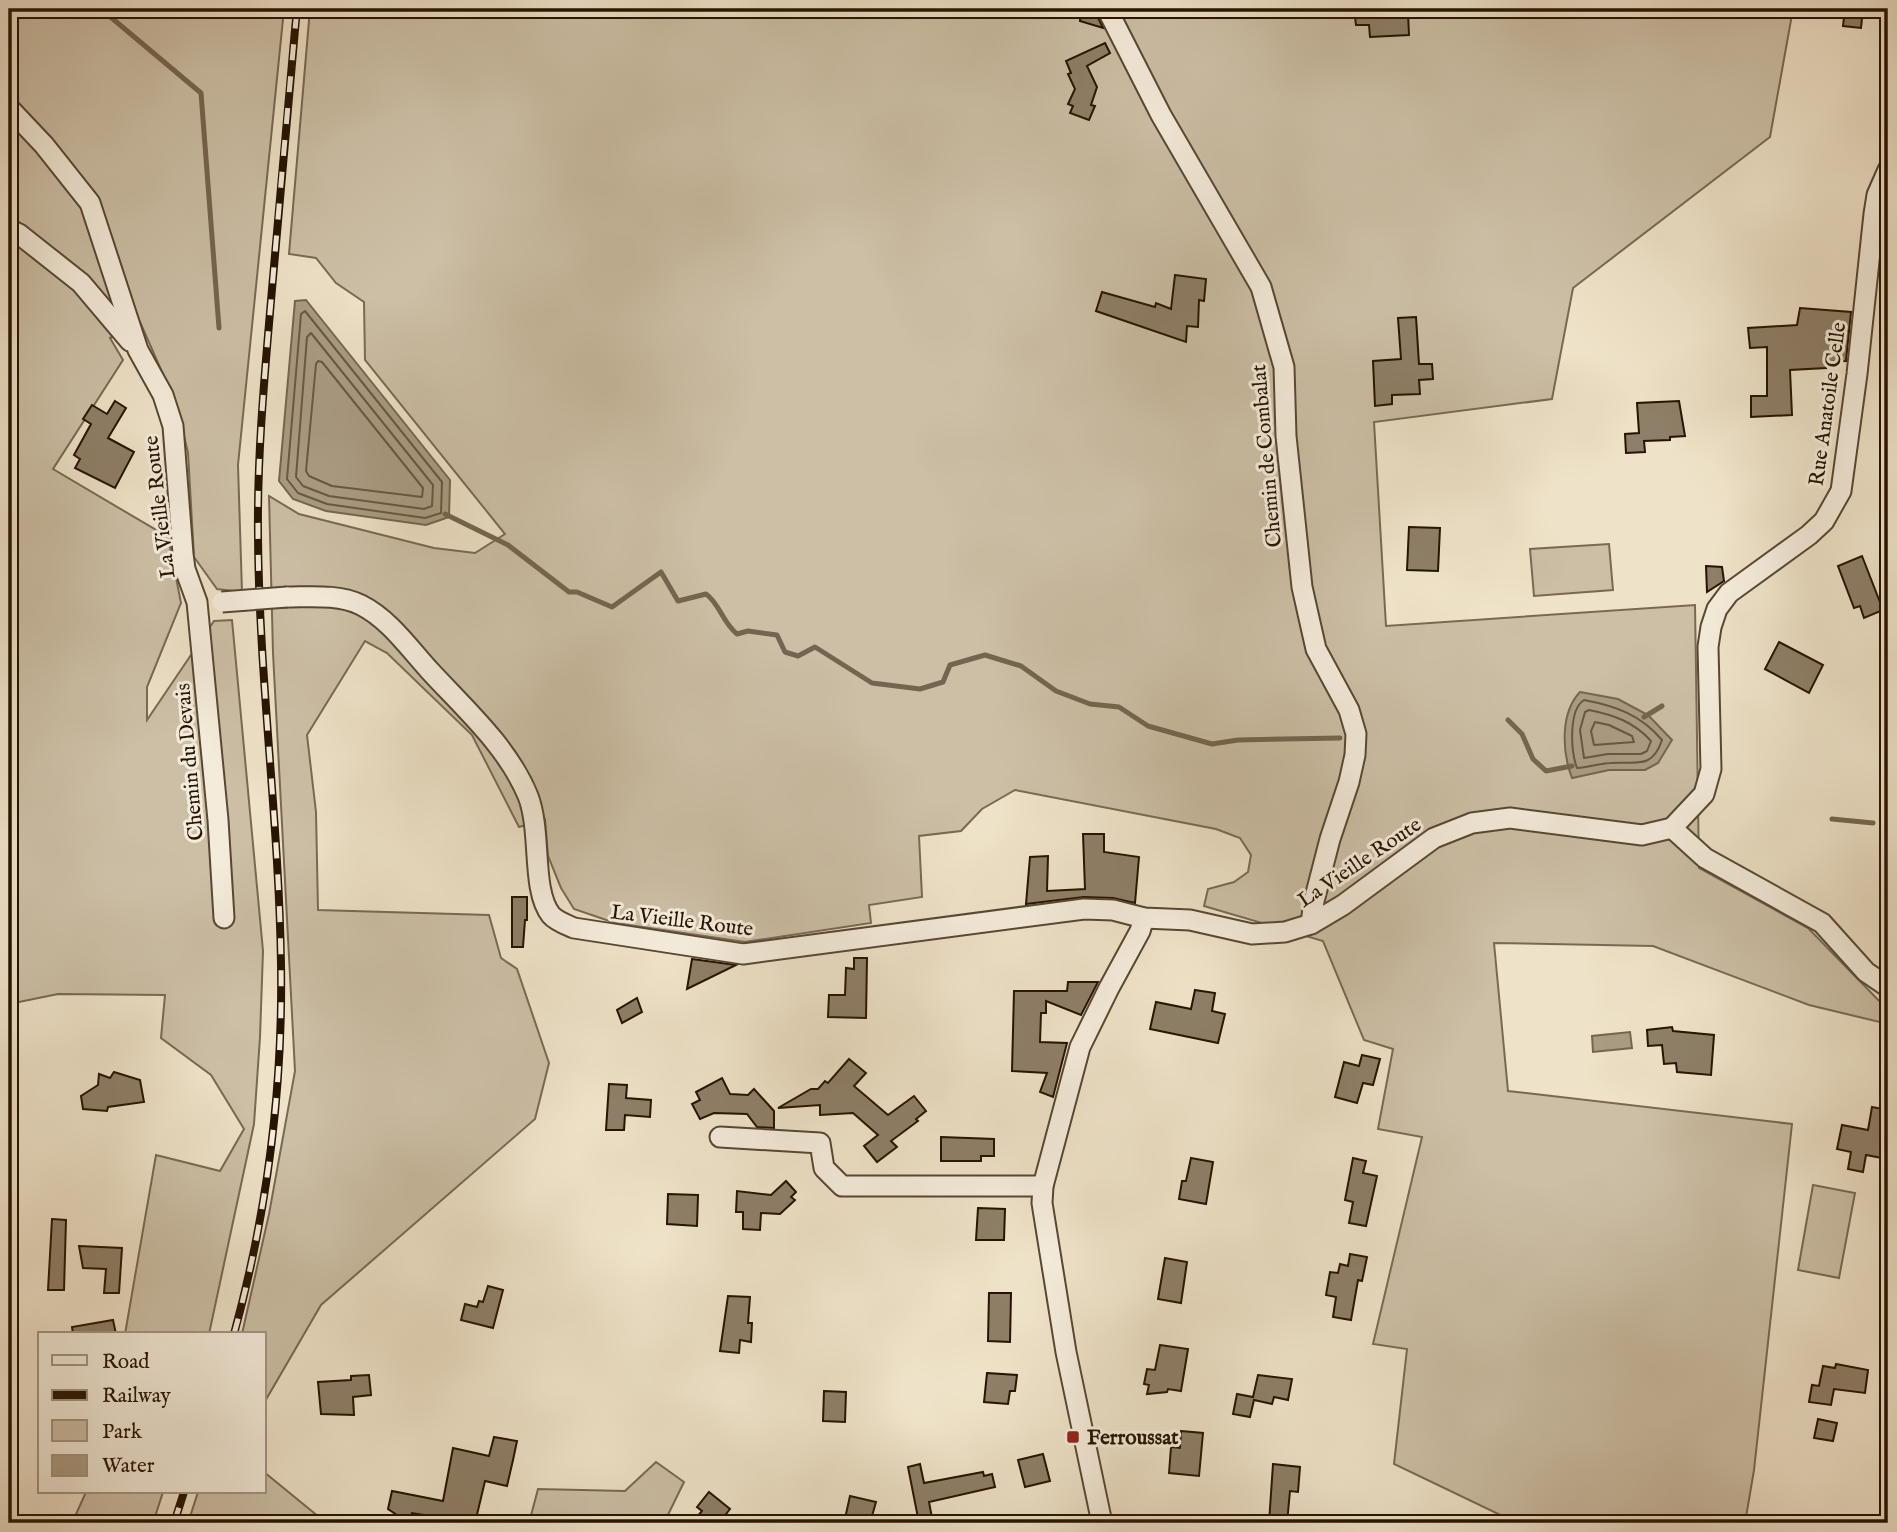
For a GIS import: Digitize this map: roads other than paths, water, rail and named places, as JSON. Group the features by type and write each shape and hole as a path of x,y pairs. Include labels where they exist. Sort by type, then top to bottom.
{"street":[{"name":"Chemin de Combalat","path":"1107,9 1161,115 1261,287 1284,367 1286,436 1302,587 1317,649 1349,710 1356,734 1349,782 1330,839 1311,924"},
{"name":"La Vieille Route","path":"9,108 44,145 90,203 138,350 163,395 173,426 185,569 197,602 287,597 334,598 360,605 391,628 472,714 513,767 528,797 537,829 540,895 552,917 574,928 743,954 1084,909 1112,911 1144,918 1190,920 1252,934 1285,932 1311,924 1343,905 1434,838 1472,823 1510,818 1642,835 1672,828"},
{"name":"Rue Anatoile Celle","path":"1672,828 1704,794 1711,769 1708,647 1717,609 1729,593 1816,528 1841,491 1880,235 1877,195 1888,170"},
{"path":"9,229 81,283 138,350"},
{"name":"Chemin du Devais","path":"197,602 218,820 224,918"},
{"path":"1672,828 1705,858 1822,922 1866,972 1888,986"},
{"path":"1102,1523 1066,1352 1042,1203 1043,1186 1080,1048 1140,931 1144,918"},
{"path":"720,1137 820,1143 824,1168 842,1186 1043,1186"}],"water":[{"path":"306,300 450,480 449,517 426,525 326,511 293,499 279,481 295,301"},
{"path":"1580,692 1618,699 1648,715 1672,740 1658,763 1645,770 1609,770 1572,778 1566,757 1566,722"},
{"path":"1630,1032 1632,1048 1593,1052 1592,1036"}],"waterway":[{"path":"101,9 201,93 219,328"},
{"path":"445,514 508,545 569,592 577,592 612,607 661,572 678,601 706,594 737,634 748,631 777,635 785,652 798,656 815,647 872,683 920,689 943,682 950,665 985,655 1021,666 1056,691 1090,704 1119,707 1148,726 1212,744 1238,740 1340,738"},
{"path":"1644,717 1662,706"},
{"path":"1508,720 1522,734 1533,759 1546,771 1572,766"},
{"path":"1832,819 1873,823"}],"railway":[{"path":"235,1332 264,1197 279,1058 281,964 277,857 259,590 258,505 264,381 297,9"},
{"path":"174,1523 183,1494"}],"place":[{"name":"Ferroussat","path":"1073,1437"}]}
